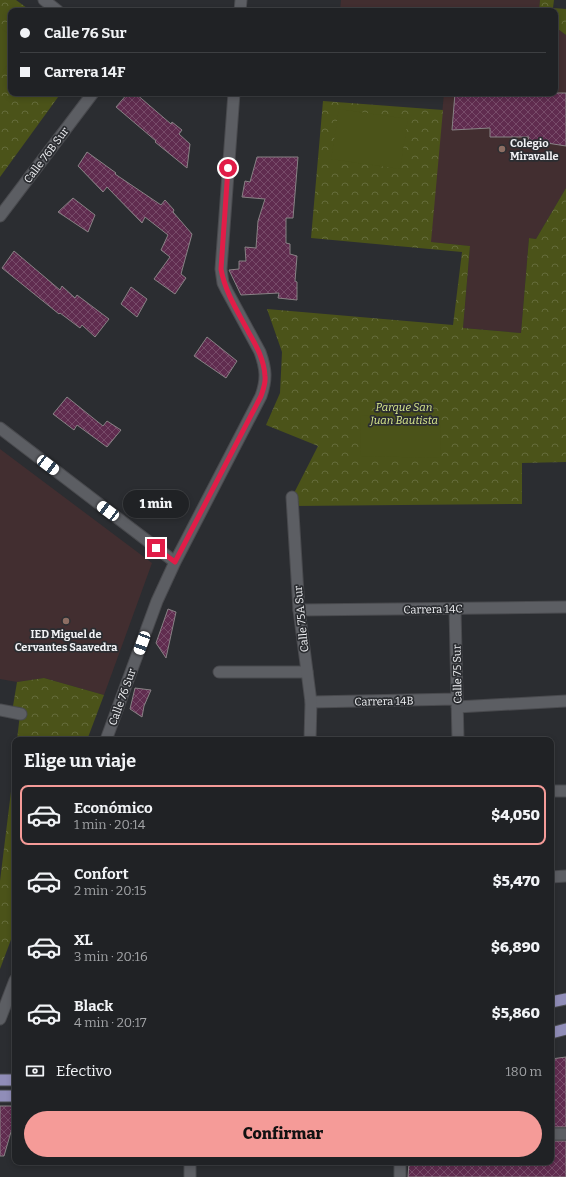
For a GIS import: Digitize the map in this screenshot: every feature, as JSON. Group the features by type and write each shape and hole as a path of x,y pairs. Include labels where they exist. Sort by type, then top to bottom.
{"main road":[{"path":"554,1001 566,999"},
{"path":"554,1032 566,1030"},
{"path":"0,1080 12,1080"},
{"path":"0,1096 12,1096"}],"street":[{"path":"44,0 54,8"},
{"name":"Calle 76B Sur","path":"0,216 91,96"},
{"name":"Calle 76 Sur","path":"107,737 157,601 175,562 261,396 265,383 266,376 260,352 223,283 221,269 234,96"},
{"path":"0,428 175,562"},
{"name":"Calle 75A Sur","path":"292,497 299,610 311,702 310,737"},
{"name":"Carrera 14C","path":"299,610 566,607"},
{"name":"Calle 75 Sur","path":"455,609 458,737"},
{"path":"219,672 307,672"},
{"name":"Carrera 14B","path":"311,702 566,702"},
{"path":"0,710 20,714"},
{"path":"554,791 566,791"},
{"path":"554,877 566,876"},
{"path":"0,1019 12,988"},
{"path":"554,1134 566,1134"},
{"path":"190,1165 190,1177"},
{"path":"400,1165 400,1177"}],"shaded area":[{"path":"341,0 540,0 539,8 340,8"},
{"name":"Colegio Miravalle","path":"558,29 566,35 566,188 536,239 529,238 521,333 463,328 470,246 430,242 444,96 558,96"},
{"name":"IED Miguel de Cervantes Saavedra","path":"0,449 152,563 104,695 44,678 17,682 0,679"}],"green space":[{"path":"0,0 16,0 27,8 8,8 8,96 59,96 0,177"},
{"path":"540,0 554,0 553,8 539,8"},
{"path":"558,8 566,9 566,35 558,29"},
{"path":"0,27 8,34 8,64 0,75"},
{"name":"Parque San Juan Bautista","path":"323,101 443,110 431,242 470,246 463,328 521,333 529,238 536,239 566,188 566,462 522,463 522,504 293,506 292,497 318,446 266,425 280,393 282,352 267,309 453,325 462,252 311,238"},
{"path":"339,109 408,119 400,169 331,159"},
{"path":"361,415 441,417 440,458 360,456"},
{"path":"44,678 104,695 88,737 17,737 20,714 12,712 17,682"},
{"path":"12,783 12,937 0,969 0,881"}],"building":[{"path":"558,93 566,93 566,146 528,140 529,137 490,137 490,128 452,130 455,96 558,96"},
{"path":"125,96 138,96 171,124 172,122 182,130 179,134 190,144 187,168 155,142 156,141 116,107"},
{"path":"87,152 116,173 115,174 161,205 165,200 192,234 181,274 186,278 175,294 154,279 170,257 161,250 168,235 145,217 142,223 107,187 103,192 78,166"},
{"path":"257,157 298,157 293,218 286,218 286,243 290,244 290,254 297,256 295,281 297,282 297,300 278,298 279,293 241,295 229,270 239,269 239,261 246,261 245,247 256,248 258,221 265,199 242,197 245,181 250,182"},
{"path":"73,198 95,215 88,232 58,212"},
{"path":"14,251 60,290 62,286 75,298 77,295 109,319 95,337 82,325 80,328 60,313 59,314 2,268"},
{"path":"131,287 147,299 137,317 121,304"},
{"path":"207,337 237,361 226,378 194,356"},
{"path":"67,397 103,426 107,421 121,430 107,447 77,425 74,430 53,414"},
{"path":"168,609 176,612 166,658 156,643"},
{"path":"135,688 151,690 144,706 142,717 130,709"},
{"path":"566,1057 566,1127 554,1127 554,1059"},
{"path":"0,1106 12,1106 12,1128 4,1156 0,1156"},
{"path":"554,1141 566,1141 566,1177 408,1177 409,1165 554,1165"}],"place":[{"name":"Colegio Miravalle","path":"502,149"},
{"name":"IED Miguel de Cervantes Saavedra","path":"66,621"}],"route":[{"path":"156,548 175,562 261,396 265,383 266,376 260,352 223,283 221,269 222,242 228,168"}]}
